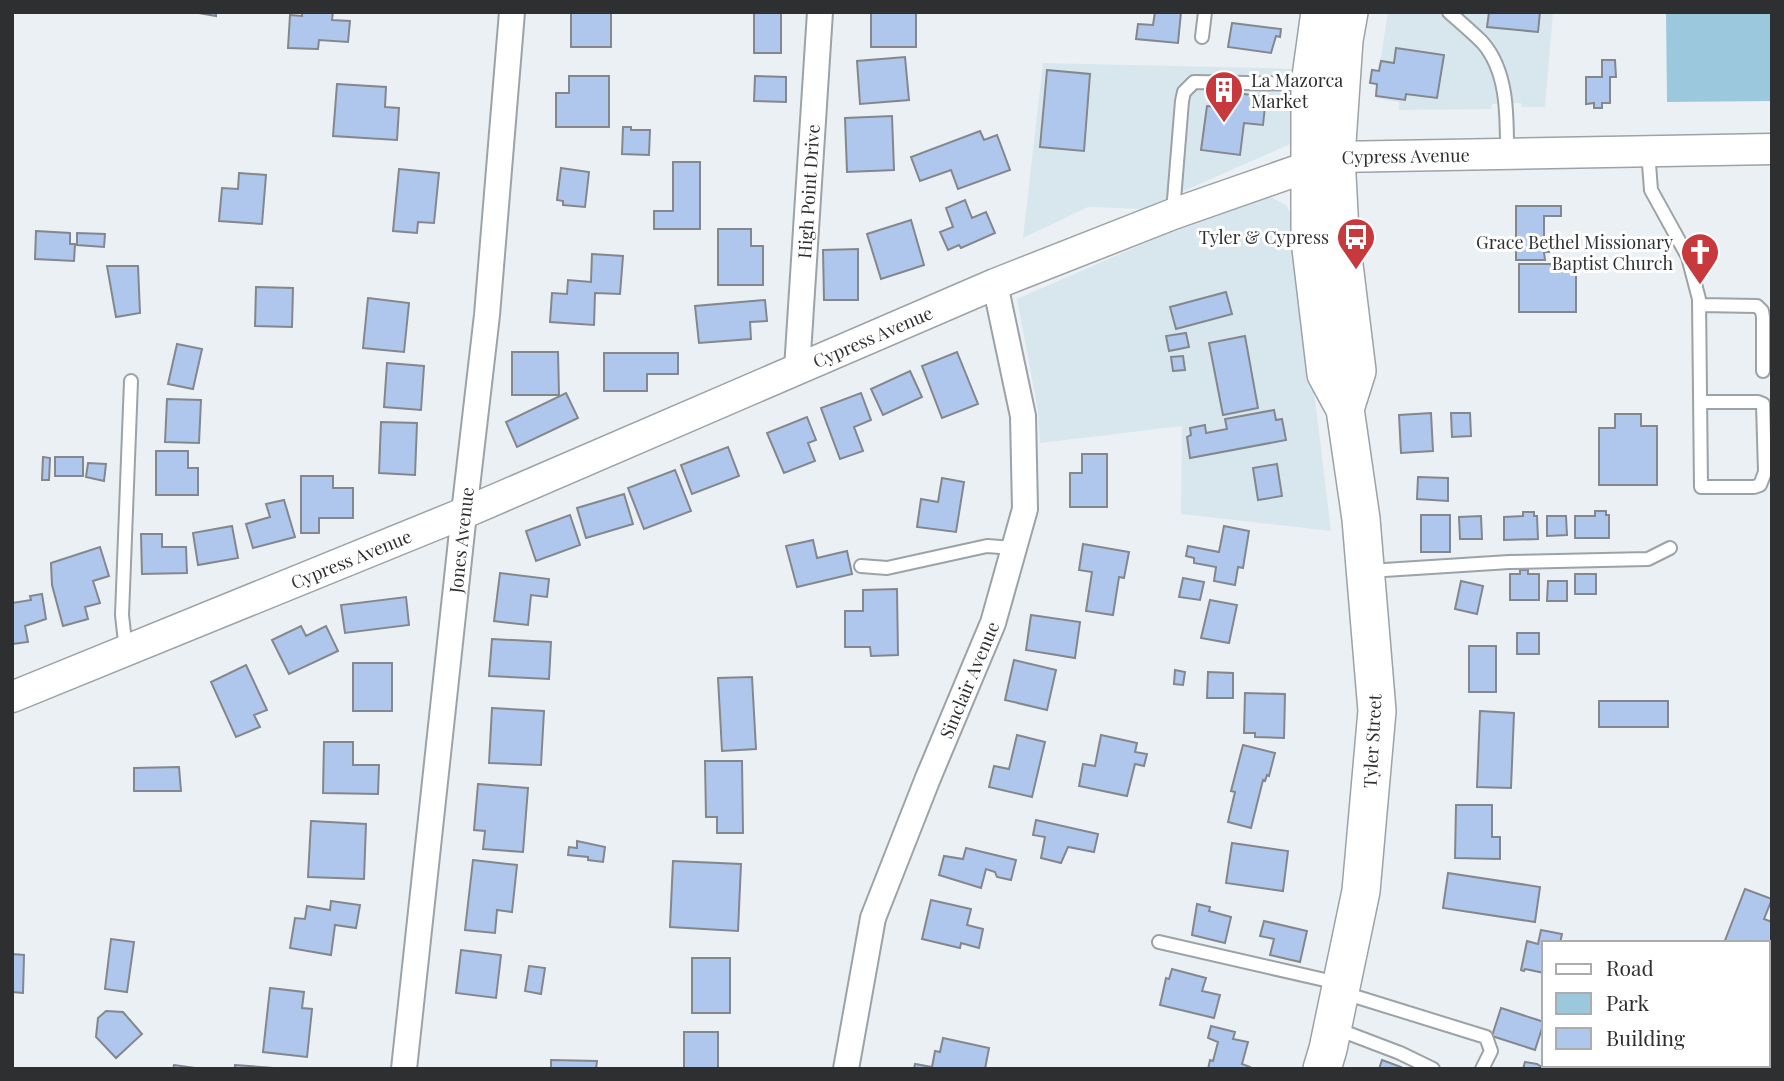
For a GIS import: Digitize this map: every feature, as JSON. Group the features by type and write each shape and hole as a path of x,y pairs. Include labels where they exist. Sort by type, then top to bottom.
{"main road":[{"name":"Tyler Street","path":"1320,12 1310,84 1323,162"},
{"name":"Tyler Street","path":"1322,1069 1361,891 1377,710 1361,519 1345,409 1326,374 1310,240 1349,12"}],"street":[{"name":"Jones Avenue","path":"404,1069 487,315 512,12"},
{"name":"High Point Drive","path":"797,369 820,12"},
{"name":"Cypress Avenue","path":"12,698 464,513 995,284 1173,214 1323,162 1507,153 1772,149"},
{"name":"Sinclair Avenue","path":"846,1069 873,918 992,623 1025,509 1023,416 995,284"}],"lane":[{"path":"1202,37 1205,12"},
{"path":"1450,12 1484,44 1498,70 1506,103 1507,153"},
{"path":"1173,214 1182,101 1189,85 1194,82 1310,84"},
{"path":"1648,150 1651,190 1688,257 1700,305 1701,487 1760,485 1765,472 1763,404 1701,402"},
{"path":"1700,305 1751,305 1762,311 1763,371"},
{"path":"127,652 122,615 131,381"},
{"path":"861,565 887,568 987,546 1014,548"},
{"path":"1366,571 1509,562 1648,559 1670,548"},
{"path":"1159,942 1338,1001 1486,1037 1491,1051 1482,1069"},
{"path":"1338,1001 1400,1053 1433,1069"}],"shaded area":[{"path":"1388,12 1553,12 1545,107 1522,107 1521,103 1506,103 1492,104 1491,109 1399,110 1399,102 1376,98 1377,85 1370,83 1372,70 1379,70"},
{"path":"1043,63 1305,69 1297,141 1143,209 1088,207 1023,238"},
{"path":"1253,196 1270,197 1286,205 1293,218 1331,531 1181,514 1182,426 1040,443 1038,411 1017,299"}],"green space":[{"path":"1666,12 1772,12 1772,101 1667,102"}],"building":[{"path":"193,12 216,12 216,16"},
{"path":"302,12 333,12 332,20 350,21 348,42 319,40 318,49 288,48 290,15 302,16"},
{"path":"571,12 611,12 611,47 571,47"},
{"path":"754,12 781,12 781,53 754,53"},
{"path":"871,12 916,12 916,47 871,47"},
{"path":"1155,12 1181,12 1178,43 1136,39 1138,24 1153,25"},
{"path":"1489,12 1540,12 1538,32 1487,27"},
{"path":"1232,23 1281,29 1280,37 1276,36 1271,53 1228,47"},
{"path":"1396,48 1444,55 1437,98 1406,94 1405,100 1376,96 1377,84 1370,83 1372,70 1379,71 1381,61 1394,63"},
{"path":"905,57 909,100 860,104 857,61"},
{"path":"1602,60 1615,60 1616,77 1610,77 1610,103 1602,103 1602,108 1594,108 1594,103 1586,104 1586,77 1602,77"},
{"path":"1047,70 1090,74 1084,151 1040,147"},
{"path":"569,76 609,76 609,127 556,127 556,93 569,93"},
{"path":"755,76 786,77 786,102 754,101"},
{"path":"337,84 386,87 385,107 399,108 397,140 333,136"},
{"name":"La Mazorca Market","path":"1222,91 1266,97 1263,125 1244,123 1240,155 1201,150 1207,106 1220,107"},
{"path":"892,116 894,170 847,172 845,118"},
{"path":"623,127 650,130 649,155 622,154"},
{"path":"980,131 984,140 997,135 1010,170 958,189 951,170 920,181 911,157"},
{"path":"673,162 700,162 700,229 654,229 654,211 673,211"},
{"path":"561,168 589,172 585,207 563,205 563,201 557,200"},
{"path":"399,169 439,173 434,223 418,222 417,233 393,231"},
{"path":"239,173 266,175 262,224 219,221 222,188 238,189"},
{"path":"965,200 972,218 986,212 995,233 961,248 959,245 948,250 940,232 953,227 946,208"},
{"path":"1516,206 1561,206 1561,216 1544,216 1544,243 1549,243 1549,252 1544,252 1545,260 1516,260"},
{"path":"911,220 924,265 881,279 867,234"},
{"path":"718,229 751,229 751,246 763,246 763,285 718,285"},
{"path":"36,231 70,233 70,244 75,244 74,261 35,259"},
{"path":"77,233 105,234 104,247 77,245"},
{"path":"858,249 858,300 824,300 823,250"},
{"path":"592,254 623,256 620,294 595,293 594,325 550,322 552,293 567,294 568,280 591,282"},
{"path":"1519,264 1576,264 1576,312 1519,312"},
{"path":"107,266 138,266 140,313 116,317"},
{"path":"256,287 293,288 292,327 255,326"},
{"path":"1226,292 1232,314 1176,329 1170,307"},
{"path":"368,298 409,303 404,352 363,348"},
{"path":"765,300 767,321 750,322 751,339 699,343 695,306"},
{"path":"1186,333 1189,347 1169,351 1166,336"},
{"path":"1245,336 1258,408 1223,415 1209,343"},
{"path":"177,344 202,349 193,389 168,384"},
{"path":"512,352 558,352 559,395 512,395"},
{"path":"957,352 978,404 942,418 922,366"},
{"path":"604,353 678,353 678,374 647,374 647,391 604,391"},
{"path":"1183,356 1185,370 1173,371 1171,357"},
{"path":"387,363 424,366 421,410 384,407"},
{"path":"910,371 922,397 883,415 871,389"},
{"path":"566,393 578,418 517,447 506,422"},
{"path":"861,393 871,420 854,427 863,451 840,459 821,408"},
{"path":"167,399 201,400 199,443 165,442"},
{"path":"1274,410 1276,420 1282,419 1286,440 1190,458 1187,437 1191,435 1190,428 1205,425 1206,433 1227,429 1225,419"},
{"path":"1431,413 1433,451 1401,453 1399,415"},
{"path":"1451,413 1470,413 1471,436 1452,437"},
{"path":"1615,414 1641,414 1641,426 1657,426 1657,485 1599,485 1599,428 1615,428"},
{"path":"807,417 816,440 808,443 815,461 784,473 767,433"},
{"path":"381,422 417,423 415,475 379,473"},
{"path":"728,447 739,476 692,494 681,465"},
{"path":"156,451 188,451 188,468 198,468 198,495 156,495"},
{"path":"1082,454 1107,454 1107,507 1070,507 1070,473 1082,473"},
{"path":"43,457 50,458 49,480 42,480"},
{"path":"55,457 83,457 83,476 55,476"},
{"path":"88,463 106,464 104,481 86,477"},
{"path":"1277,464 1282,496 1258,500 1253,468"},
{"path":"675,470 691,511 644,529 628,488"},
{"path":"301,476 333,476 333,488 353,488 353,518 319,518 319,533 301,533"},
{"path":"1418,477 1448,478 1448,501 1417,499"},
{"path":"942,478 964,482 956,532 917,527 921,499 938,502"},
{"path":"624,494 633,524 586,538 577,508"},
{"path":"284,500 295,537 253,548 246,524 270,517 266,504"},
{"path":"1595,511 1606,511 1606,515 1609,515 1609,538 1575,538 1575,516 1595,516"},
{"path":"1523,512 1534,512 1534,516 1537,516 1538,539 1504,540 1504,517 1523,516"},
{"path":"570,515 580,545 536,561 526,531"},
{"path":"1421,515 1450,515 1450,552 1421,552"},
{"path":"1481,516 1482,539 1460,539 1459,517"},
{"path":"1547,516 1566,516 1567,535 1547,536"},
{"path":"232,526 238,558 198,565 193,533"},
{"path":"1224,526 1249,531 1243,568 1238,567 1235,585 1214,581 1216,567 1194,563 1194,558 1186,556 1188,546 1219,552"},
{"path":"141,534 162,534 162,547 186,547 187,573 142,574"},
{"path":"813,540 817,558 847,551 852,574 797,587 786,546"},
{"path":"1083,544 1129,552 1124,578 1119,577 1113,615 1086,611 1092,572 1079,570"},
{"path":"100,547 109,576 93,581 100,603 85,607 88,619 63,626 52,585 51,563"},
{"path":"1520,570 1528,570 1528,574 1539,574 1539,600 1510,600 1510,574 1520,574"},
{"path":"500,573 549,579 547,597 531,595 528,625 494,621"},
{"path":"1575,574 1596,574 1596,594 1575,594"},
{"path":"1183,578 1204,582 1200,600 1179,597"},
{"path":"1461,581 1483,586 1477,614 1455,609"},
{"path":"1548,581 1567,581 1567,601 1547,601"},
{"path":"897,589 898,655 871,656 870,647 845,647 845,611 863,611 863,590"},
{"path":"42,594 46,619 25,626 28,642 12,644 12,603 31,600 30,596"},
{"path":"406,597 409,625 345,633 341,605"},
{"path":"1210,600 1237,605 1229,643 1201,638"},
{"path":"1031,615 1080,622 1075,658 1026,650"},
{"path":"301,626 306,636 326,626 338,651 289,674 272,640"},
{"path":"1517,633 1539,633 1539,654 1517,654"},
{"path":"492,639 551,642 549,679 489,676"},
{"path":"1469,646 1496,646 1496,692 1469,692"},
{"path":"1014,660 1056,670 1047,710 1005,700"},
{"path":"353,663 392,663 392,711 353,711"},
{"path":"246,665 267,710 254,715 260,727 236,737 211,682"},
{"path":"1175,670 1185,672 1183,685 1174,684"},
{"path":"1208,672 1233,673 1233,698 1207,698"},
{"path":"752,677 756,749 722,751 718,678"},
{"path":"1245,693 1285,694 1284,738 1255,737 1255,733 1244,733"},
{"path":"1599,701 1668,701 1668,727 1599,727"},
{"path":"492,708 544,711 541,765 489,763"},
{"path":"1480,711 1514,713 1511,788 1477,787"},
{"path":"1017,735 1045,742 1032,797 989,787 994,766 1009,769"},
{"path":"1101,735 1137,743 1135,752 1147,754 1144,766 1135,764 1127,796 1079,786 1083,764 1095,766"},
{"path":"324,742 353,742 353,765 379,765 378,794 323,793"},
{"path":"1243,745 1275,753 1269,776 1263,780 1251,828 1228,822 1235,792 1231,791"},
{"path":"705,761 742,761 743,833 717,833 717,817 706,817"},
{"path":"179,767 181,791 134,791 134,768"},
{"path":"478,784 528,788 523,852 483,849 485,831 474,830"},
{"path":"1456,805 1492,805 1492,837 1500,837 1500,859 1455,858"},
{"path":"1036,820 1098,834 1094,852 1068,847 1061,863 1041,858 1045,837 1033,835"},
{"path":"311,821 366,824 364,879 308,877"},
{"path":"577,841 605,847 603,862 568,855 569,847 577,848"},
{"path":"1232,843 1288,851 1283,891 1226,883"},
{"path":"966,848 1016,860 1011,880 997,877 995,872 986,869 981,888 939,875 944,856 963,859"},
{"path":"473,860 517,865 512,912 497,910 495,933 465,930"},
{"path":"673,861 741,864 738,931 670,927"},
{"path":"1448,873 1540,887 1535,922 1443,908"},
{"path":"1745,889 1772,899 1764,919 1772,922 1770,944 1770,941 1725,941"},
{"path":"931,900 971,909 967,925 983,929 979,948 961,943 960,948 922,939"},
{"path":"331,901 360,905 356,928 335,925 331,955 290,948 295,918 305,919 307,906 330,910"},
{"path":"1197,904 1210,907 1209,911 1231,917 1225,943 1192,935"},
{"path":"1264,921 1307,931 1300,962 1270,955 1274,939 1260,936"},
{"path":"1541,930 1562,934 1560,941 1542,941 1542,973 1521,970 1527,941 1538,944"},
{"path":"111,939 134,942 127,992 105,989"},
{"path":"461,950 501,955 496,998 456,993"},
{"path":"12,954 24,955 23,993 12,992"},
{"path":"692,958 730,958 730,1013 692,1013"},
{"path":"529,966 545,968 541,994 525,991"},
{"path":"1172,969 1206,978 1202,991 1220,995 1214,1018 1160,1005 1166,978 1169,979"},
{"path":"270,988 304,992 302,1008 312,1009 307,1057 263,1052"},
{"path":"1501,1008 1542,1021 1535,1050 1492,1036"},
{"path":"106,1011 123,1012 142,1034 116,1058 96,1037 98,1018"},
{"path":"1211,1026 1235,1032 1233,1039 1248,1042 1242,1064 1250,1067 1249,1069 1208,1069 1218,1042 1208,1038"},
{"path":"684,1032 718,1032 718,1069 684,1069"},
{"path":"943,1038 989,1048 985,1069 914,1069 915,1064 932,1067 935,1051 940,1052"},
{"path":"551,1060 597,1061 596,1069 551,1069"},
{"path":"1382,1060 1401,1067 1379,1069"},
{"path":"1525,1062 1537,1064 1545,1069 1523,1069"},
{"path":"174,1065 196,1068 196,1069 173,1069"},
{"path":"235,1065 287,1069 235,1069"},
{"path":"1656,1067 1703,1067 1702,1069"}],"place":[{"name":"La Mazorca Market","path":"1224,124"},
{"name":"Tyler & Cypress","path":"1356,271"},
{"name":"Grace Bethel Missionary Baptist Church","path":"1700,286"}]}
